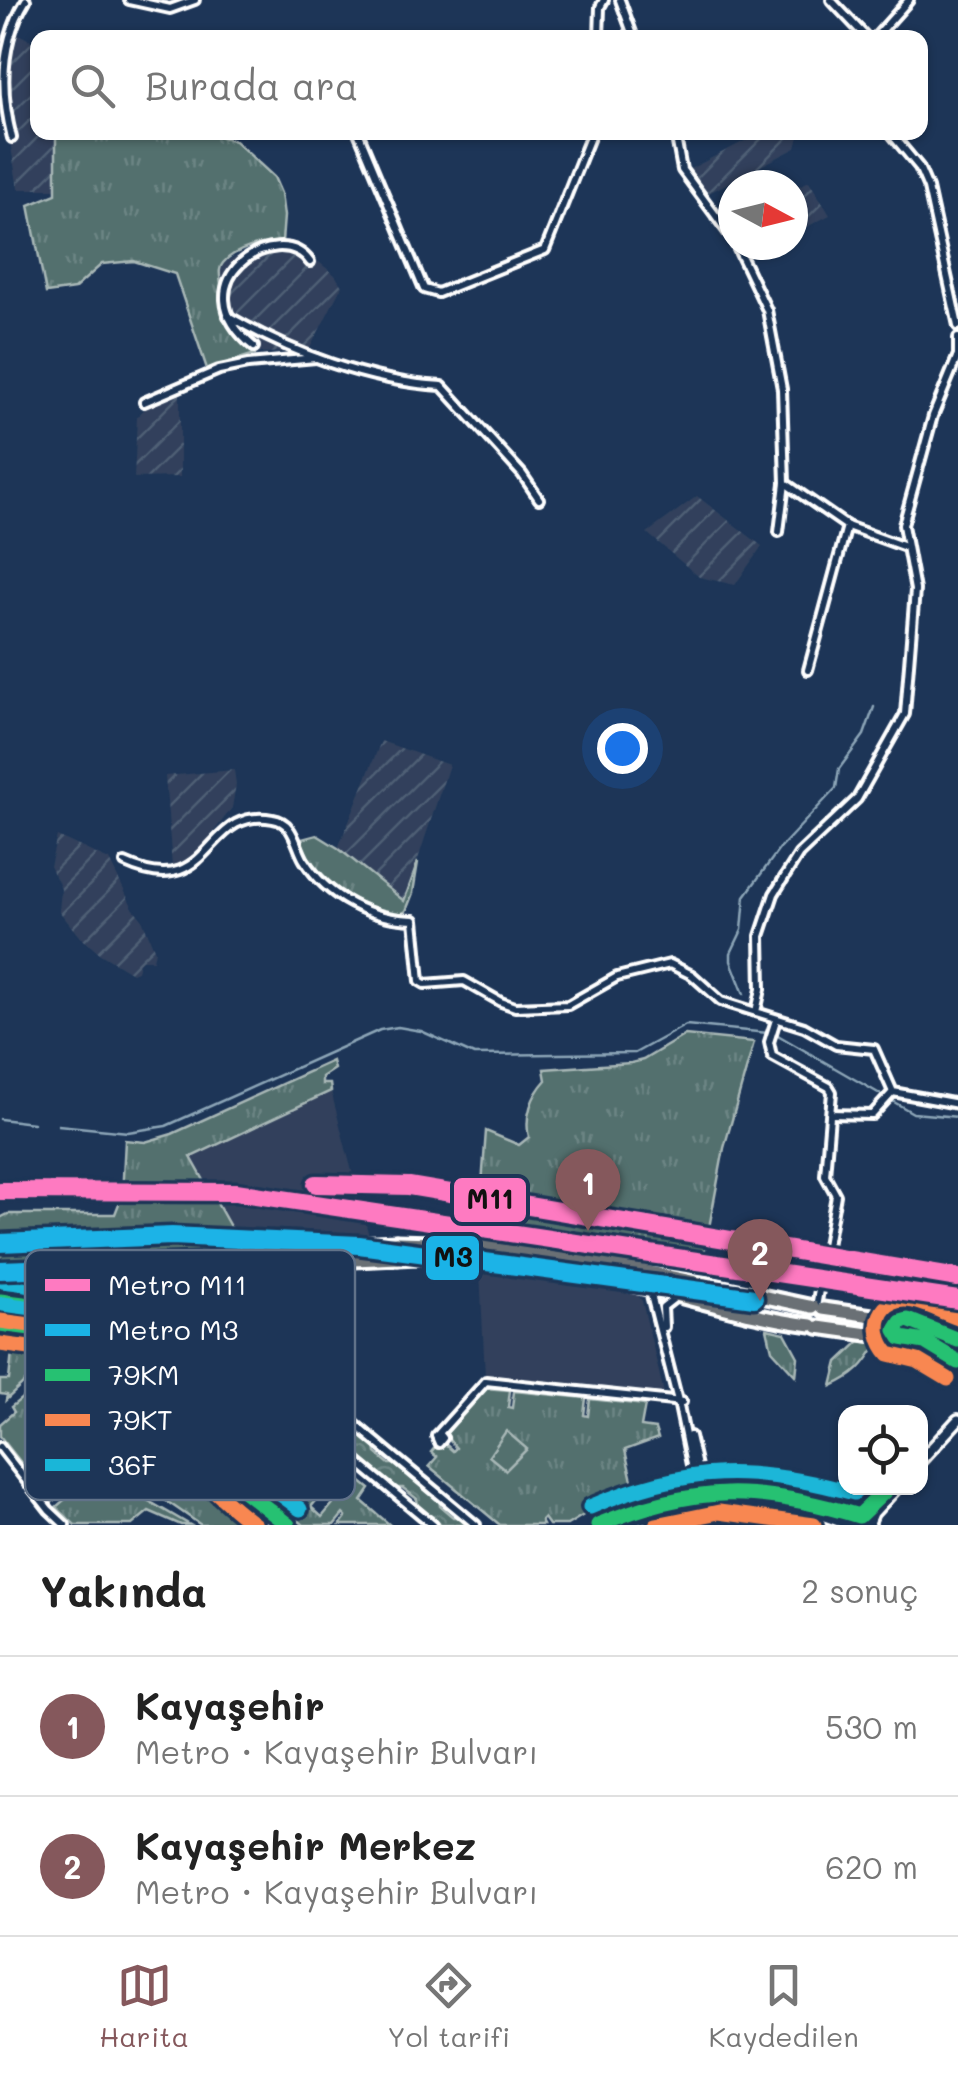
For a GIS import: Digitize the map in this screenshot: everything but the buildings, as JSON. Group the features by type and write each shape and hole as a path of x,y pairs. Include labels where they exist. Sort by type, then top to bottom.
{"main road":[{"path":"314,1250 336,1245 436,1240 607,1263 817,1308 908,1320 958,1340"},
{"path":"396,1242 403,1249 398,1258"},
{"path":"355,1261 446,1255 576,1274 648,1288 762,1319 925,1342 958,1362"},
{"path":"0,1301 25,1304"},
{"path":"815,1326 826,1318 817,1308"},
{"path":"902,1338 896,1333 897,1327 908,1320"},
{"path":"0,1324 25,1328"}],"street":[{"path":"12,138 1,74 16,13 26,0"},
{"path":"129,0 170,9 195,0"},
{"path":"599,30 604,0"},
{"path":"620,0 631,30"},
{"path":"832,0 863,30"},
{"path":"879,30 909,0"},
{"path":"361,140 424,290 438,293 545,250 589,140"},
{"path":"676,140 682,170 718,220"},
{"path":"897,140 920,167 928,188 958,326"},
{"path":"254,347 237,332 228,316 226,285 234,267 241,260 282,247 298,251 310,262"},
{"path":"743,260 767,310 782,389 785,483 779,532"},
{"path":"228,316 268,339 317,358 407,382 442,386 539,498"},
{"path":"756,1012 761,989 760,936 774,894 799,854 857,799 905,714 914,590 903,526 933,416 958,354 958,338"},
{"path":"144,402 218,370 317,358"},
{"path":"785,483 847,526 905,547"},
{"path":"808,670 847,526"},
{"path":"125,863 145,872 181,870 194,865 224,830 239,822 270,818 288,826 304,860 341,896 378,916 414,920 420,981 425,984 464,981 515,1006 568,1005 617,977 670,964 692,975 721,1001 756,1012 775,1024 804,1027 836,1046 874,1049 890,1097"},
{"path":"775,1024 769,1042 772,1056 832,1092 825,1175 836,1195 817,1308"},
{"path":"831,1114 864,1117 878,1111 890,1097"},
{"path":"890,1097 958,1104"},
{"path":"648,1288 680,1401"},
{"path":"678,1296 665,1303 662,1312 701,1499"},
{"path":"439,1433 486,1381 680,1401"},
{"path":"928,1444 958,1412"},
{"path":"928,1452 958,1420"},
{"path":"355,1424 476,1525"},
{"path":"0,1447 25,1479"},
{"path":"355,1460 434,1525"},
{"path":"866,1522 883,1495"},
{"path":"816,1509 850,1525 866,1522 890,1495"},
{"path":"617,1525 701,1499"},
{"path":"598,1525 701,1499 816,1509 866,1522"},
{"path":"41,1500 65,1525"},
{"path":"247,1500 277,1525"},
{"path":"258,1500 288,1525"}],"shaded area":[{"path":"13,31 30,40 30,140 56,140 56,189 18,189 4,75"},
{"path":"746,140 798,140 796,148 753,170 718,170 718,188 709,193 690,169"},
{"path":"808,182 830,215 808,226"},
{"path":"270,241 282,242 310,255 335,275 342,286 308,352 261,353 239,341 221,312 219,268"},
{"path":"180,392 180,477 134,478 137,417 146,407"},
{"path":"697,496 762,546 735,585 699,577 647,533"},
{"path":"381,741 449,765 404,902 338,848"},
{"path":"234,770 232,808 192,860 172,867 165,776"},
{"path":"57,836 109,860 155,951 153,960 142,960 137,971 132,973 100,954 59,911 61,889 50,866"},
{"path":"331,1091 369,1236 336,1238 290,1250 243,1250 191,1157"},
{"path":"480,1271 638,1295 665,1397 485,1378"}],"green space":[{"path":"56,140 235,141 274,177 284,216 282,242 242,250 221,266 223,308 228,324 255,354 207,369 175,274 134,261 102,264 74,289 46,293 29,205 56,194"},
{"path":"317,835 404,901 418,862 406,911 392,915 377,913 344,894 316,866 298,840"},
{"path":"685,1035 754,1042 724,1148 701,1270 478,1238 486,1131 519,1145 529,1137 528,1114 546,1080 544,1069 631,1063"},
{"path":"332,1061 334,1069 322,1077 322,1084 330,1084 331,1091 191,1157 243,1250 25,1250 25,1295 0,1291 0,1218 8,1214 115,1214 122,1196 125,1140 145,1142 172,1134"},
{"path":"767,1329 785,1333 798,1357 796,1376 772,1350"},
{"path":"860,1341 877,1344 859,1369 832,1386 838,1362"},
{"path":"12,1351 25,1353 25,1382 6,1400 7,1395 0,1394 0,1380 9,1380"},
{"path":"484,1388 510,1390 508,1407 512,1408 514,1391 586,1398 584,1415 588,1416 590,1399 645,1405 641,1427 655,1429 658,1438 625,1450 633,1485 567,1525 549,1525 544,1518 543,1525 500,1525 429,1466 437,1457 431,1452 437,1445 444,1443 453,1451 456,1448 445,1435"},
{"path":"25,1395 25,1468 0,1436 0,1424 14,1412 11,1407"},
{"path":"355,1430 389,1464 396,1464 439,1499 440,1506 453,1517 470,1525 441,1525 418,1506 417,1499 403,1488 396,1488 355,1454"},
{"path":"506,1431 527,1449 506,1470 489,1456"},
{"path":"355,1477 370,1489 362,1501 390,1525 340,1525 346,1517 343,1514 334,1525 304,1525 274,1500 317,1500 311,1507 322,1517 336,1500 355,1500"},
{"path":"64,1500 147,1500 190,1525 149,1511 132,1525 75,1525 56,1507"},
{"path":"165,1500 233,1500 259,1522 257,1525 201,1525"}],"waterway":[{"path":"744,994 731,953 742,930 745,896 780,848 836,788 839,769 864,735 874,707"},
{"path":"58,1125 128,1132 166,1126 380,1030 398,1027 421,1031 474,1055 635,1053 686,1025 768,1033"},
{"path":"776,1034 913,1113 958,1117"},
{"path":"0,1119 33,1123"}],"metro line":[{"name":"M11","path":"316,1184 409,1186 958,1278"},
{"name":"M11","path":"0,1191 236,1192 958,1300"},
{"name":"M3","path":"0,1243 172,1236 359,1245 754,1298"},
{"name":"M3","path":"0,1270 25,1269"}],"transit line":[{"name":"36F","path":"2,1281 25,1284"},
{"name":"79KT","path":"948,1379 918,1361 889,1354 882,1344 878,1324 885,1308 902,1300 919,1302 958,1318"},
{"name":"79KM","path":"0,1301 25,1304"},
{"name":"36F","path":"3,1304 25,1307"},
{"name":"79KM","path":"958,1340 908,1320 896,1330 901,1338 925,1342 958,1362"},
{"name":"79KT","path":"0,1321 25,1324"},
{"name":"79KM","path":"0,1324 25,1327"},
{"name":"79KT","path":"0,1344 25,1347"},
{"name":"36F","path":"590,1507 658,1483 720,1474 784,1477 838,1489"},
{"name":"79KM","path":"598,1525 665,1502 727,1494 790,1499 859,1516 881,1495"},
{"name":"79KT","path":"225,1500 255,1525"},
{"name":"79KM","path":"256,1500 288,1525"},
{"name":"36F","path":"288,1500 300,1509"},
{"name":"79KT","path":"656,1525 719,1512 814,1525"}],"place":[{"name":"Kayaşehir","path":"588,1231"},
{"name":"Kayaşehir Merkez","path":"760,1301"}]}
